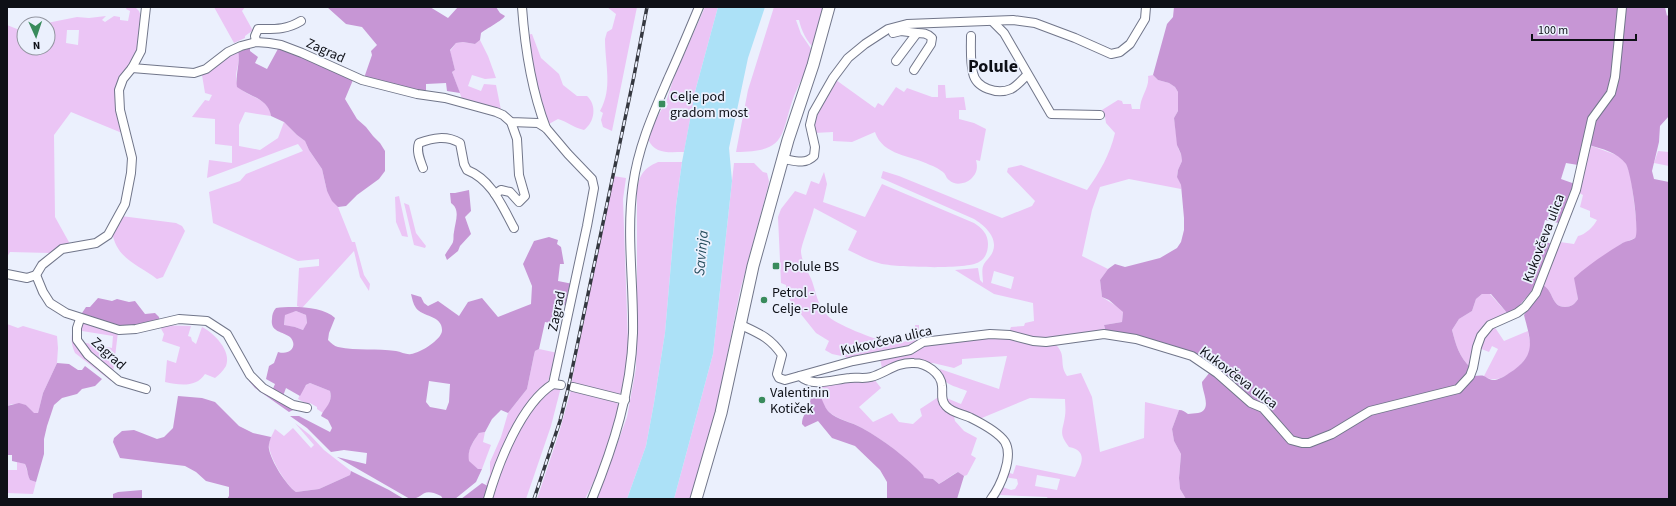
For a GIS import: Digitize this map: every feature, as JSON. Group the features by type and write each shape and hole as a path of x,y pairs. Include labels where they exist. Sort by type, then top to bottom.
{"main road":[{"path":"696,499 721,413 739,324 753,266 784,159 788,140 813,65 829,7"}],"street":[{"path":"7,274 28,278 36,275 42,265 62,249 96,242 108,235 125,204 132,173 132,158 120,110 118,90 123,79 132,68 141,51 146,7"},
{"name":"Zagrad","path":"522,7 527,58 539,111 546,128"},
{"path":"592,499 608,458 625,400 630,370 632,333 630,218 633,184 645,132 699,7"},
{"path":"784,159 803,162 809,161 814,156 815,147 810,125 813,113 840,67 865,44 888,29 907,24 993,22 1013,20 1036,23 1111,54 1120,52 1130,44 1145,19 1146,7"},
{"name":"Kukovčeva ulica","path":"739,324 766,337 782,355 777,374 779,378 785,380 853,361 910,350 923,342 990,334 1010,335 1033,341 1046,342 1104,334 1136,339 1192,356 1217,373 1251,403 1263,408 1290,440 1302,443 1316,441 1332,434 1370,412 1458,389 1470,376 1481,336 1490,325 1517,313 1525,307 1536,293 1576,190 1592,119 1611,93 1615,77 1622,7"},
{"path":"256,42 255,36 258,29 280,29 290,27 301,21"},
{"path":"993,22 1004,33 1051,114 1100,115"},
{"path":"865,44 878,41 891,33 901,31 929,35 932,38 931,44 914,70"},
{"path":"896,62 917,33"},
{"path":"971,36 973,75 979,85 1001,92 1009,90 1017,85 1027,75"},
{"name":"Zagrad","path":"132,68 194,73 206,69 228,52 241,46 256,42 281,45 362,80 417,94 445,98 496,112 503,115 511,122 538,123 546,128 592,179 594,188 557,385 546,388 528,408 514,432 493,481 488,499"},
{"path":"495,194 501,190 510,192 519,202 525,196 519,175 517,139 511,122"},
{"path":"423,168 417,147 419,143 431,138 453,139 460,143 464,164 467,170 486,181 514,228"},
{"name":"Zagrad","path":"36,275 43,292 50,303 66,313 80,319 119,330 136,329 179,320 207,322 227,334 250,375 263,388 293,405 306,408"},
{"name":"Zagrad","path":"80,319 77,328 78,340 88,355 119,381 146,389"},
{"name":"Kukovčeva ulica","path":"800,376 804,380 830,382 849,378 871,377 889,368 903,364 915,363 927,366 940,378 942,384 942,398 944,404 948,408 971,418 998,435 1006,443 1008,452 1007,464 1003,476 991,499"},
{"path":"573,388 625,400"}],"shaded area":[{"path":"127,7 135,7 139,11 142,19 137,53 116,89 115,97 117,112 122,133 71,112 54,135 55,217 70,244 57,248 50,253 10,252 7,257 7,25 16,29 16,56 56,56 56,21 77,17 89,18 106,16 102,20 105,22 114,16 120,17 120,20 128,21 130,11 126,9","holes":["67,30 79,30 78,45 66,43"]},
{"path":"214,7 245,7 242,11 252,29 255,28 254,32 252,31 245,36 245,38 234,43"},
{"path":"327,7 430,7 448,18 458,7 496,7 500,13 505,16 481,33 480,40 475,44 463,42 456,43 450,50 455,70 452,72 460,93 447,91 446,83 426,84 426,93 364,78 372,55 371,51 377,45 362,27 346,24"},
{"path":"607,7 637,7 612,131 603,127 601,120 603,113 600,111 604,102 607,85 605,39 607,32 612,29 616,14"},
{"path":"705,7 718,7 696,88 684,152 663,152 654,148 648,139 654,123 663,107 666,108 668,104 666,102 674,77"},
{"path":"774,7 826,7 815,49 805,36 799,20 796,20 801,34 814,53 794,96 779,139 774,145 765,149 736,152 748,90"},
{"path":"1174,7 1619,7 1614,43 1613,77 1609,92 1592,113 1578,165 1566,163 1561,179 1575,184 1559,223 1545,220 1540,239 1551,244 1538,280 1532,291 1517,308 1508,314 1491,294 1482,294 1476,299 1472,311 1459,319 1452,330 1461,355 1471,368 1459,385 1388,404 1329,432 1304,440 1292,439 1252,401 1204,361 1106,332 1104,325 1122,322 1123,312 1109,300 1102,297 1100,280 1108,269 1115,264 1125,267 1160,258 1177,248 1181,242 1184,230 1181,185 1177,177 1182,161 1177,145 1174,118 1178,111 1178,92 1175,87 1169,83 1158,80 1153,75 1167,24 1173,17"},
{"path":"1625,7 1665,7 1667,16 1669,14 1669,116 1660,126 1659,142 1652,171 1654,179 1669,182 1669,499 1186,499 1180,489 1179,478 1181,454 1174,441 1172,429 1179,410 1189,414 1198,413 1205,408 1206,400 1202,382 1210,372 1263,412 1287,441 1300,447 1307,447 1333,436 1375,412 1457,393 1474,376 1483,376 1495,380 1507,375 1521,364 1529,351 1530,338 1524,315 1543,285 1547,288 1557,304 1565,307 1571,306 1578,299 1574,278 1609,252 1623,243 1635,238 1636,226 1634,202 1626,164 1614,154 1589,145 1594,121 1607,104"},
{"path":"532,34 541,58 559,74 563,85 577,96 587,96 590,100 593,109 591,123 584,130 558,119 547,125 539,108 526,35"},
{"path":"480,40 496,78 485,79 472,75 468,86 481,91 484,84 496,85 501,110 462,99 452,72 455,70 450,51 456,43 463,42 475,44"},
{"path":"279,47 353,80 345,99 357,119 380,143 385,151 385,171 379,179 357,195 346,206 338,207 332,201 327,191 322,169 309,150 305,141 284,122 271,116 266,105 258,98 237,87 238,52 250,48 250,51 258,57 255,63 267,69"},
{"path":"238,52 239,59 236,75 237,83 244,92 261,100 269,109 271,116 245,112 239,125 239,146 260,150 278,138 284,122 305,141 309,150 322,169 327,191 338,207 352,242 355,242 364,275 370,284 369,291 360,277 354,251 302,308 297,306 299,268 319,266 319,259 298,261 213,223 209,192 240,181 246,174 303,151 298,144 207,178 209,160 232,163 232,146 215,144 215,119 192,117 205,100 209,101 212,95 205,93 202,75 227,56"},
{"path":"1153,75 1158,80 1169,83 1175,87 1178,92 1178,111 1174,118 1178,148 1182,161 1177,176 1181,189 1129,179 1100,187 1092,210 1082,256 1108,269 1100,280 1102,297 1121,309 1123,312 1122,322 1104,325 1106,332 1040,339 1009,332 1011,327 1024,326 1025,323 1034,321 1033,303 994,294 955,270 978,268 980,280 983,283 983,266 992,253 994,246 992,236 986,228 974,219 881,178 883,171 899,176 1002,218 1032,206 1035,201 1007,172 1008,168 1021,165 1087,190 1104,163 1115,133 1106,123 1102,110 1118,100 1122,101 1123,104 1131,104 1132,109 1140,109 1140,105 1148,84 1148,76","holes":["994,271 1014,277 1011,289 991,283"]},
{"path":"836,80 875,108 878,103 883,106 896,87 904,92 907,88 932,97 938,97 938,85 945,85 946,98 964,97 966,110 959,110 959,119 974,123 986,129 980,161 976,160 977,168 975,175 966,182 960,184 951,182 943,172 935,167 898,154 884,146 875,132 852,142 833,141 833,132 814,133 814,126 818,112"},
{"path":"1589,145 1619,156 1627,165 1631,178 1638,234 1635,238 1621,244 1575,278 1578,299 1571,306 1565,307 1560,306 1555,302 1547,288 1543,285 1556,248 1560,245 1560,242 1574,244 1578,236 1589,230 1597,220 1590,217 1590,211 1580,207 1583,195 1577,192"},
{"path":"1658,151 1669,152 1669,166 1654,163"},
{"path":"658,162 682,162 676,206 665,333 654,403 646,446 627,499 597,499 627,417 636,368 637,189 643,172"},
{"path":"734,163 754,163 763,172 767,173 769,181 768,187 740,291 716,411 690,499 674,499 713,354"},
{"path":"824,172 827,184 823,202 865,217 882,184 974,223 986,234 988,244 986,255 981,261 972,265 932,267 882,264 868,260 848,250 857,231 814,208 801,252 805,267 812,281 821,308 831,319 846,327 891,343 902,342 915,337 915,325 919,325 919,341 914,345 848,360 846,357 832,354 825,350 829,341 816,333 786,295 786,285 781,283 778,217 781,209 795,191 806,195 811,181 819,184"},
{"path":"613,176 626,178 623,199 628,343 627,361 621,393 618,395 571,385"},
{"path":"469,190 471,211 465,217 471,234 460,246 458,251 447,260 445,255 453,242 457,216 456,209 451,203 450,193"},
{"path":"399,196 408,237 402,236 396,222 395,197"},
{"path":"404,203 409,205 416,233 426,246 425,248 414,245"},
{"path":"121,216 176,223 182,226 185,231 163,277 157,279 129,260 118,249 112,232"},
{"path":"549,237 558,240 557,244 561,247 564,264 560,264 558,281 573,284 569,306 557,304 554,317 561,319 559,325 545,322 539,349 535,351 527,389 508,413 501,410 492,419 485,432 479,433 473,443 469,453 469,461 478,469 482,469 476,482 455,499 443,499 441,496 430,492 410,499 337,457 366,464 367,453 344,450 331,452 307,428 290,416 299,416 330,432 332,428 328,420 321,416 330,402 330,391 310,383 306,385 300,396 286,388 283,396 296,403 293,410 289,412 255,388 249,381 250,380 272,391 275,384 266,379 269,366 274,363 278,352 283,353 292,349 293,343 290,337 277,331 273,326 272,316 276,308 307,308 330,314 335,318 328,340 337,347 389,350 409,354 415,353 430,346 441,335 442,331 439,322 436,319 416,308 411,294 421,297 424,303 428,306 438,301 459,316 468,302 482,298 498,317 531,304 532,286 523,264 534,241","holes":["296,311 306,315 307,323 303,330 284,325 285,315","429,381 450,384 449,402 446,410 430,407 426,402"]},
{"path":"1482,294 1490,294 1508,314 1487,324 1471,368 1461,355 1452,330 1459,319 1472,311 1476,299"},
{"path":"98,298 112,301 117,299 129,302 135,301 145,314 155,313 159,317 160,323 120,329 86,320 82,313 86,307 90,307"},
{"path":"296,311 306,315 307,324 303,330 295,327 284,326 285,314"},
{"path":"78,321 118,332 111,381 75,353 72,345 72,338 75,323","holes":["82,331 113,336 112,348 81,342"]},
{"path":"7,324 18,328 23,326 57,336 57,363 43,393 38,413 34,414 26,405 12,404 7,406"},
{"path":"159,325 191,326 188,336 191,337 192,341 196,344 202,327 207,330 221,343 226,354 226,366 215,378 205,374 197,382 187,384 165,382 167,360 176,363 180,347 162,341 164,334"},
{"path":"1494,326 1504,341 1528,331 1530,350 1521,364 1509,374 1496,379 1490,379 1484,376 1498,349 1492,346 1489,352 1479,348 1482,336"},
{"path":"991,336 1054,343 1061,351 1063,367 1067,376 1081,373 1092,397 1100,452 1144,438 1145,402 1179,410 1172,429 1174,441 1181,454 1179,477 1180,489 1186,499 1048,499 1047,497 999,495 998,499 992,499 1000,486 1011,490 1015,489 1018,484 1017,479 1004,477 1006,472 1013,474 1016,465 1075,477 1082,459 1079,452 1069,447 1062,435 1065,414 1065,399 1030,398 977,420 949,407 944,397 961,404 967,391 953,386 945,381 940,374 940,369 999,389 1007,356 962,359 962,364 954,368 933,363 893,364 882,368 880,359 925,344","holes":["1037,475 1060,479 1057,490 1035,486"]},
{"path":"539,349 558,353 547,384 531,401 488,486 486,484 490,475 490,462 501,437 508,413 527,389 535,351"},
{"path":"57,363 69,364 78,370 82,370 85,366 102,379 95,386 82,389 77,394 62,398 54,405 47,426 44,439 44,454 36,482 30,480 25,464 12,461 12,455 7,455 7,406 19,403 26,405 34,413 38,413 43,393"},
{"path":"874,379 881,388 859,407 873,422 892,413 899,422 913,424 922,416 920,409 940,396 953,412 955,421 964,431 977,438 971,455 976,458 967,475 964,476 958,472 939,484 933,479 923,478 903,456 887,444 862,428 833,415 824,406 820,395 819,384"},
{"path":"310,383 330,391 330,401 323,413 310,403 309,405 298,399 304,388"},
{"path":"561,387 551,426 526,499 491,499 497,477 527,414 551,388"},
{"path":"571,390 614,401 618,404 618,413 611,438 601,466 585,499 537,499 559,433"},
{"path":"815,391 819,393 826,408 832,415 862,428 886,443 902,455 923,475 924,478 933,479 939,484 958,472 964,476 957,499 887,499 887,482 880,470 855,446 832,438 818,421 805,427 802,424 811,396"},
{"path":"178,396 202,398 215,402 239,426 253,433 271,437 269,444 270,454 284,478 296,492 319,489 350,475 351,471 404,499 227,499 229,496 229,487 206,481 196,472 185,466 120,458 113,442 114,438 122,431 134,430 157,439 164,437 173,428"},
{"path":"295,423 310,435 324,450 351,471 350,475 319,489 296,492 283,477 274,462 269,449 269,443 275,429 284,436 293,428 311,448 314,445"},
{"path":"485,432 483,442 491,445 482,469 478,469 468,461 468,453 479,433"},
{"path":"17,462 25,464 30,480 36,482 33,494 7,493 7,470 17,470"},
{"path":"482,483 488,486 486,499 461,499"},
{"path":"142,490 142,499 113,499 113,494 118,492"}],"water":[{"name":"Savinja","path":"718,7 765,7 748,58 729,148 732,181 713,354 674,499 627,499 646,446 654,403 665,333 676,206 682,162 696,88"}],"railway":[{"path":"534,499 560,421 568,389 634,76 647,7"}],"place":[{"name":"Celje pod gradom most","path":"662,104"},
{"name":"Polule BS","path":"776,266"},
{"name":"Petrol - Celje - Polule","path":"764,300"},
{"name":"Valentinin Kotiček","path":"762,400"}],"district":[{"name":"Polule","path":"993,66"}]}
